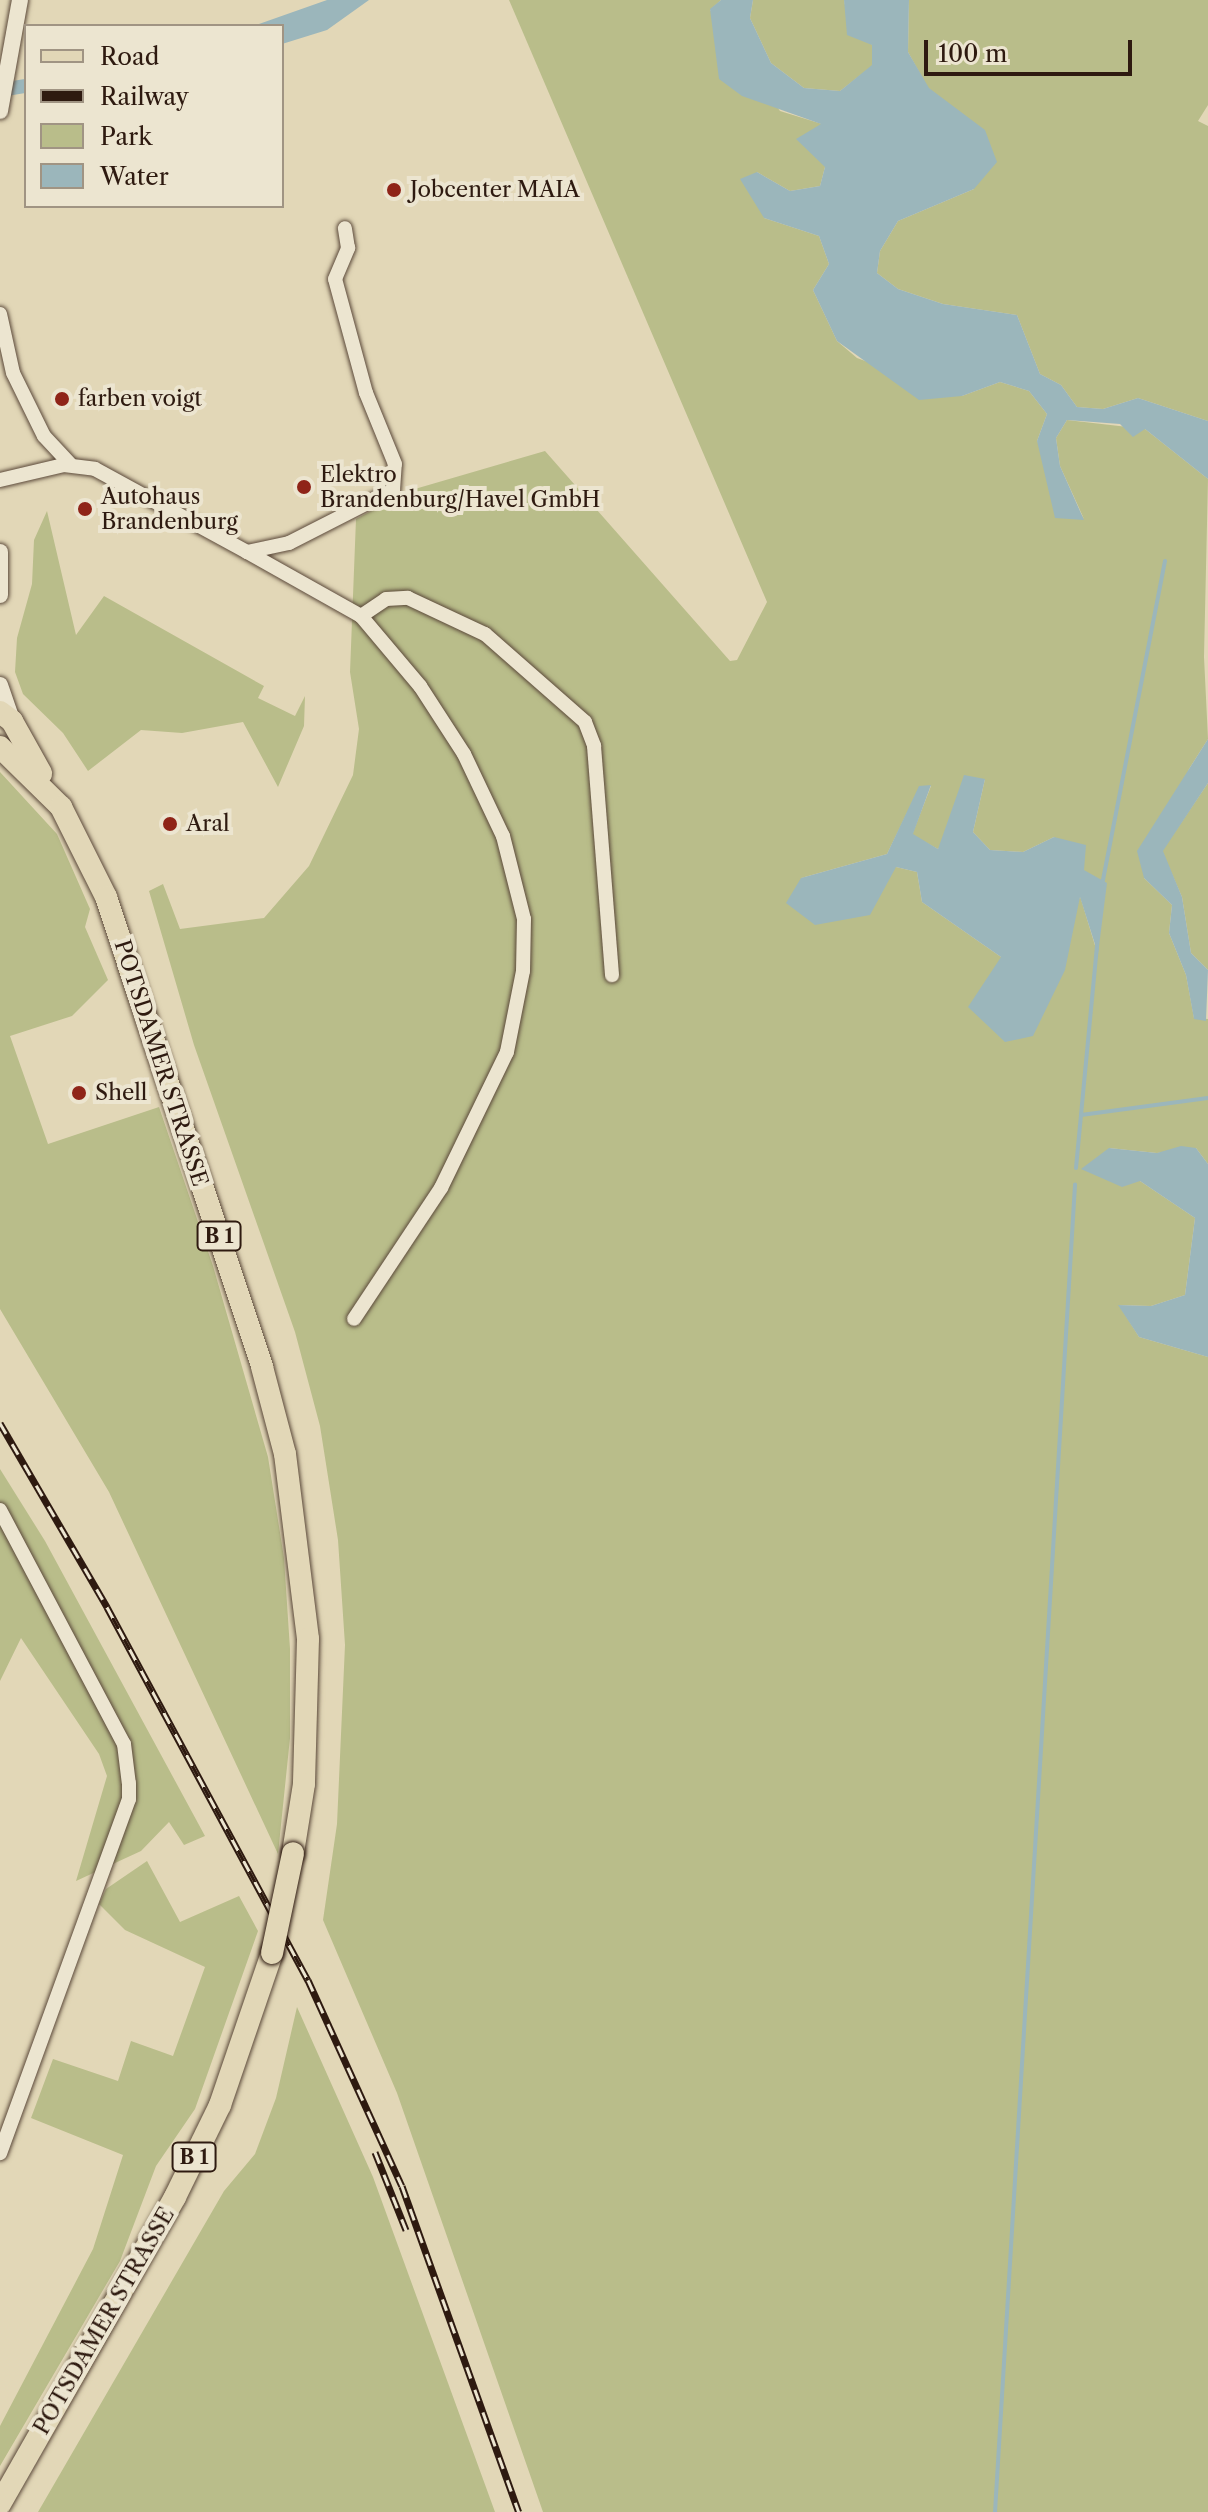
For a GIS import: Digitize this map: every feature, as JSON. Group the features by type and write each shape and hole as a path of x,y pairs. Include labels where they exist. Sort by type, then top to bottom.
{"main road":[{"name":"POTSDAMER STRASSE","path":"0,2504 175,2197 220,2105 272,1953 293,1853 304,1784 308,1639 285,1454 262,1367 106,897 57,802 6,716"},
{"name":"POTSDAMER STRASSE","path":"0,747 57,802"}],"street":[{"path":"0,109 20,0"},
{"path":"247,552 289,543 393,490 397,482 335,279 348,248 345,228"},
{"path":"0,314 13,373 44,436 70,464"},
{"path":"0,480 70,464 109,475 361,616 420,686 464,754 503,836 524,919 523,971 507,1052 441,1188 354,1319"},
{"path":"0,552 0,595"},
{"path":"361,616 397,596 485,634 585,722 594,746 612,975"},
{"path":"0,685 6,716"},
{"path":"0,1510 124,1744 129,1799 0,2153"}],"green space":[{"path":"509,0 721,0 710,10 780,111 822,124 825,167 820,186 790,191 757,172 764,218 819,236 829,264 813,290 837,341 857,358 962,396 1000,382 1029,391 1047,414 1037,441 1084,519 1060,466 1056,438 1067,420 1145,429 1208,479 1204,657 1208,739 1189,769 1144,878 1172,905 1169,933 1186,975 1194,1018 1208,1019 1208,1164 1196,1148 1157,1153 1109,1148 1140,1181 1195,1218 1185,1295 1151,1306 1119,1305 1139,1337 1208,1357 1208,2512 543,2512 397,2093 323,1920 337,1824 345,1645 338,1540 320,1426 295,1332 194,1045 149,891 163,884 180,929 264,918 309,866 353,775 359,729 350,672 356,519 408,491 545,451 730,661 737,660 767,602","holes":["985,779 973,832 990,850 1023,852 1054,837 1084,870 1097,952 1080,896 1075,914 1001,957 922,902 917,872 896,867 801,878 887,854 920,786 931,786 912,835 938,849"]},
{"path":"753,0 844,0 846,10 872,45 872,66 840,91 804,88 771,63 750,18"},
{"path":"909,0 1208,0 1208,105 1198,121 1208,126 1208,421 1138,398 1103,409 1077,407 1061,385 1040,374 1017,315 943,304 898,289 877,273 880,251 898,221 974,189 949,104 928,88 908,52"},
{"path":"47,511 76,635 104,596 264,686 258,698 295,716 305,696 304,726 278,787 243,722 182,733 141,730 88,771 63,733 23,694 15,672 17,638 32,584 34,540"},
{"path":"0,772 57,834 90,909 85,927 108,980 72,1016 10,1036 48,1144 159,1107 213,1266 268,1457 284,1558 290,1649 290,1738 278,1854 109,1492 0,1309"},
{"path":"1208,783 1208,970 1191,953 1182,897 1162,851"},
{"path":"0,1469 45,1541 205,1836 184,1845 169,1822 141,1851 76,1881 107,1776 99,1754 21,1638 0,1681"},
{"path":"147,1861 180,1922 239,1896 258,1931 195,2109 156,2166 120,2261 0,2466 0,2426 93,2249 123,2155 31,2118 53,2059 118,2081 131,2041 173,2056 205,1967 125,1930 99,1904 106,1889"},
{"path":"297,2007 373,2177 495,2512 38,2512 224,2191 255,2154 276,2098"}],"water":[{"path":"327,0 369,0 327,30 284,43 284,24 259,24"},
{"path":"721,0 753,0 750,18 771,63 804,88 840,91 872,65 872,45 847,35 844,0 909,0 908,52 929,88 985,130 997,162 974,189 898,221 880,251 877,273 898,289 943,304 1017,315 1040,374 1061,385 1077,407 1103,409 1138,398 1208,421 1208,479 1145,429 1133,437 1120,424 1067,420 1056,438 1060,466 1084,520 1055,518 1037,441 1047,414 1029,391 1000,382 962,396 919,400 837,341 813,290 829,264 819,236 764,218 740,179 757,172 790,191 820,186 825,167 796,139 821,124 742,96 719,79 710,9"},
{"path":"1208,739 1208,783 1163,851 1182,897 1191,953 1208,970 1206,1021 1194,1019 1186,975 1169,933 1172,905 1144,878 1137,851"},
{"path":"964,775 985,779 973,832 990,850 1023,852 1054,837 1086,845 1084,870 1107,883 1098,954 1080,897 1065,970 1033,1036 1005,1042 968,1007 1001,957 922,902 917,872 896,867 870,915 815,925 786,903 801,878 887,854 919,786 931,785 913,834 938,849"},
{"path":"1181,1146 1196,1148 1208,1164 1208,1357 1139,1337 1118,1305 1151,1306 1185,1295 1195,1218 1140,1181 1122,1187 1081,1169 1109,1148 1157,1153"}],"waterway":[{"path":"0,90 24,86"},
{"path":"1102,885 1165,561"},
{"path":"1076,1168 1097,945"},
{"path":"1081,1115 1208,1098"},
{"path":"995,2512 1075,1184"}],"railway":[{"path":"0,1423 107,1607 308,1980 402,2186 519,2512"},
{"path":"375,2152 406,2230"}],"place":[{"name":"Jobcenter MAIA","path":"394,190"},
{"name":"farben voigt","path":"62,399"},
{"name":"Elektro Brandenburg/Havel GmbH","path":"304,487"},
{"name":"Autohaus Brandenburg","path":"85,509"},
{"name":"Aral","path":"170,824"},
{"name":"Shell","path":"79,1093"}]}
